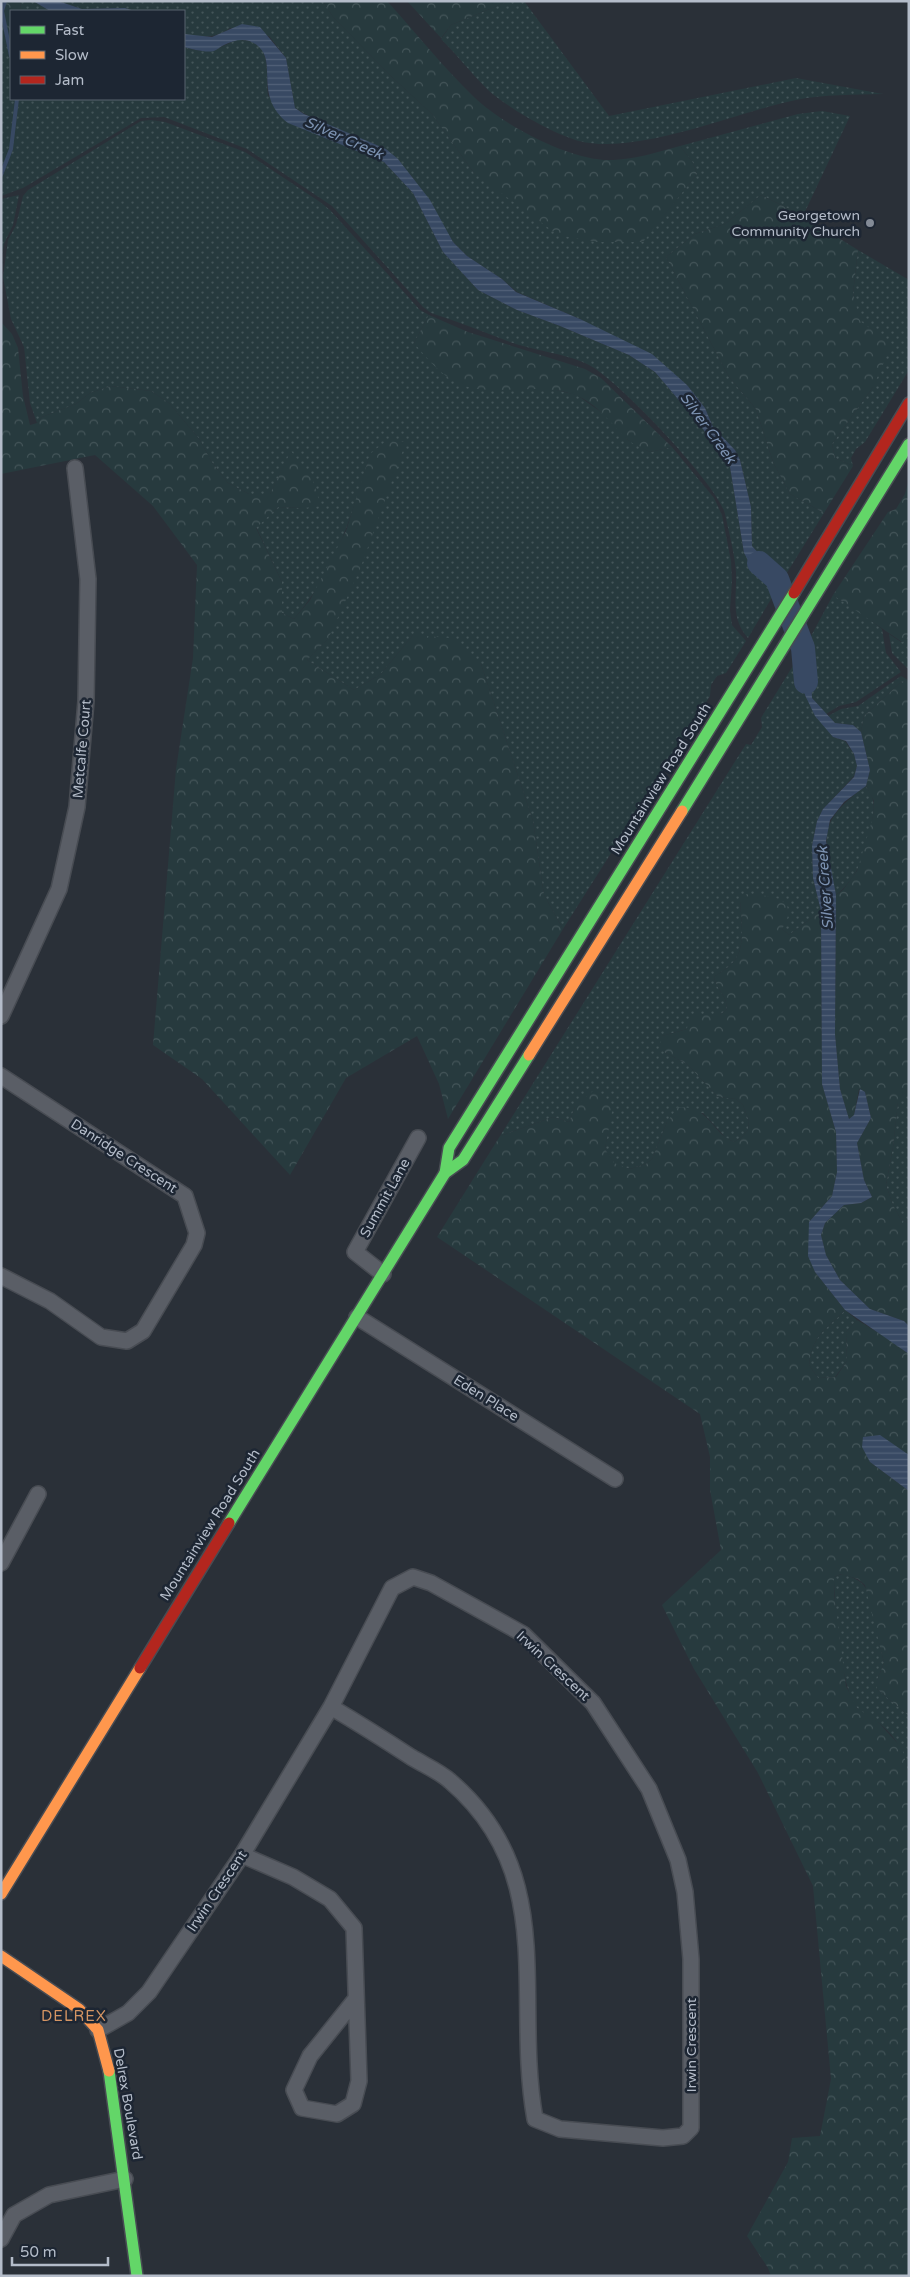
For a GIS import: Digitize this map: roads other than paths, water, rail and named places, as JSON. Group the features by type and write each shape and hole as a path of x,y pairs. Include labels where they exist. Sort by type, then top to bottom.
{"main road":[{"name":"Mountainview Road South","path":"446,1173 449,1148 737,687 909,404"},
{"name":"Mountainview Road South","path":"1,1894 446,1173 463,1160 750,703 909,444"},
{"name":"Delrex Boulevard","path":"1,1956 79,2009 98,2030 108,2062 137,2276"}],"street":[{"name":"Metcalfe Court","path":"1,1016 59,889 77,807 86,701 88,579 75,468"},
{"name":"Danridge Crescent","path":"1,1076 185,1196 197,1232 194,1245 143,1331 127,1341 100,1337 50,1301 1,1276"},
{"name":"Summit Lane","path":"383,1274 355,1252 418,1138"},
{"name":"Eden Place","path":"357,1317 615,1479"},
{"path":"1,1563 38,1494"},
{"name":"Irwin Crescent","path":"98,2030 128,2013 149,1992 242,1855 331,1707 392,1588 413,1577 431,1583 523,1634 593,1703 649,1789 678,1860 685,1892 691,1959 691,2128 683,2136 663,2138 560,2129 535,2119 529,2084 526,1926 518,1886 503,1846 479,1811 450,1780 331,1707"},
{"path":"242,1855 293,1877 330,1899 354,1928 359,2081 352,2104 337,2114 302,2108 294,2090 310,2056 355,2000"},
{"path":"1,2239 14,2215 49,2195 125,2179"}],"water":[{"path":"33,1 58,1 82,9 125,8 132,10 48,10"},
{"path":"242,24 260,27 286,58 295,108 304,114 386,149 398,159 430,200 453,242 467,256 502,279 516,292 580,319 652,354 687,385 705,408 713,427 735,450 740,460 751,507 752,546 765,560 785,576 777,589 752,567 744,553 730,467 700,425 655,372 629,355 517,310 478,290 443,252 413,193 384,162 288,123 278,113 269,92 264,54 259,47 247,40 238,40 210,51 199,51 185,47 185,34 212,37"},
{"path":"810,638 812,698 835,723 853,725 861,732 870,770 866,786 844,802 830,820 826,841 836,895 835,1034 840,1089 849,1119 854,1115 860,1089 865,1092 871,1118 857,1143 864,1180 872,1197 861,1203 844,1205 825,1223 821,1235 826,1255 840,1280 870,1309 904,1321 909,1326 909,1354 845,1310 815,1272 808,1256 809,1222 832,1196 837,1172 836,1132 822,1084 821,911 813,878 812,846 817,821 823,809 854,777 857,766 854,754 846,741 833,737 815,716 805,695 802,651"},
{"path":"880,1435 909,1455 909,1491 870,1462 862,1447 863,1437"}],"waterway":[{"path":"5,1 2,11 10,51"},
{"path":"1,175 11,149 17,100"},
{"name":"Silver Creek","path":"759,563 777,579 803,648 806,682"}],"place":[{"name":"Georgetown Community Church","path":"870,223"}],"district":[{"name":"DELREX","path":"74,2016"}]}
